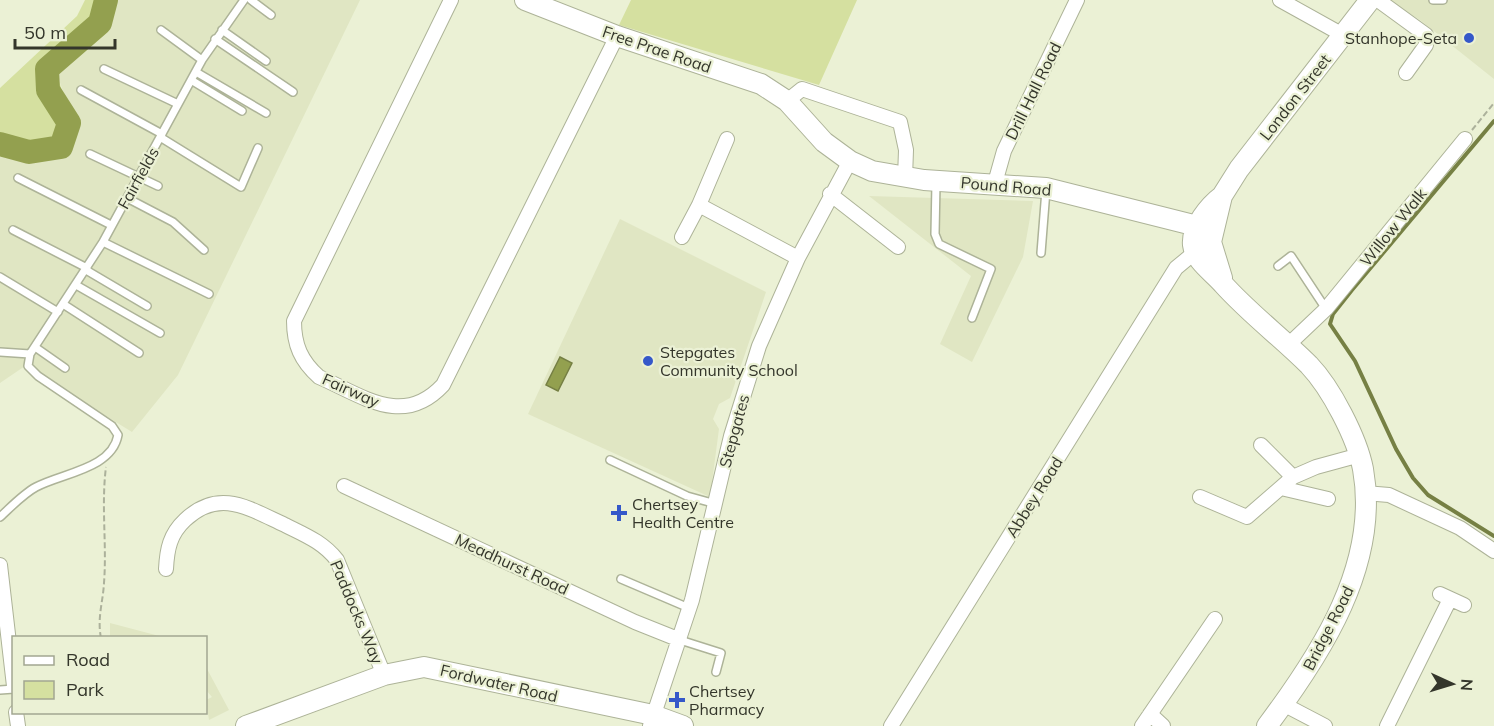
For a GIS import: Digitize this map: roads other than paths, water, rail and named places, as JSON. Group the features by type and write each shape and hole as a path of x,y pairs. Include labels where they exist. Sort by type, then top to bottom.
{"main road":[{"name":"Free Prae Road","path":"525,0 617,36 761,84 786,101 824,142 850,161"},
{"name":"London Street","path":"1202,237 1222,195 1239,169 1370,0"},
{"name":"Pound Road","path":"850,161 872,171 905,178 1046,188 1161,218 1202,237"},
{"name":"Bridge Road","path":"1202,237 1214,277 1223,283 1237,301 1308,364 1322,382 1360,455 1365,493 1359,557 1348,592 1306,672 1267,726"},
{"name":"Fordwater Road","path":"246,726 384,675 410,669 441,669 578,701 651,721 683,726"}],"street":[{"name":"Fairway","path":"451,0 294,321 294,341 311,370 319,377 386,406 401,408 418,405 434,395 443,385 617,36"},
{"name":"Drill Hall Road","path":"995,183 1004,152 1077,0"},
{"path":"1280,0 1343,35"},
{"path":"1378,0 1426,34 1426,45 1407,73"},
{"path":"786,101 802,89 900,122 906,150 905,178"},
{"path":"682,237 699,206 727,139"},
{"name":"Willow Walk","path":"1287,346 1326,309 1465,139"},
{"name":"Stepgates","path":"651,721 680,640 716,504 731,436 753,363 798,258 830,194 850,161"},
{"path":"830,194 898,247"},
{"path":"699,206 798,258"},
{"name":"Abbey Road","path":"891,726 1176,268 1202,237"},
{"path":"1261,445 1293,477"},
{"path":"1200,497 1247,517 1293,477 1316,467 1342,462 1360,455"},
{"name":"Meadhurst Road","path":"344,486 635,622 680,640"},
{"path":"1281,488 1328,499"},
{"path":"1365,493 1389,495 1460,528 1494,550"},
{"name":"Paddocks Way","path":"167,569 169,542 176,528 205,504 224,502 244,506 315,540 327,547 337,560 384,675"},
{"path":"0,565 12,670"},
{"path":"1387,726 1445,596 1464,605"},
{"path":"1163,726 1146,720 1215,619"},
{"path":"1284,704 1325,726"}],"lane":[{"name":"Fairfields","path":"32,351 103,242 202,60 244,0"},
{"path":"251,0 271,15"},
{"path":"1433,0 1443,0"},
{"path":"161,30 202,60"},
{"path":"222,30 266,61"},
{"path":"215,39 293,92"},
{"path":"104,69 178,104"},
{"path":"196,72 266,113"},
{"path":"191,80 242,111"},
{"path":"81,90 161,136 241,187 258,148"},
{"path":"90,154 158,186"},
{"path":"18,177 111,225"},
{"path":"936,180 935,234 939,244 991,269 972,318"},
{"path":"1041,253 1046,188"},
{"path":"126,198 173,222 204,250"},
{"path":"13,230 86,269 147,306"},
{"path":"103,242 209,294"},
{"path":"1278,266 1291,256 1326,309"},
{"path":"0,277 58,312"},
{"path":"76,285 159,333"},
{"path":"63,304 138,352"},
{"path":"0,517 33,488 107,458 116,445 118,435 112,426 38,376 28,366 32,351"},
{"path":"0,352 32,351 66,368"},
{"path":"610,460 687,496 716,504"},
{"path":"621,579 689,608"},
{"path":"680,640 721,653 716,672"}],"waterway":[{"path":"0,144 29,152 61,147 69,123 48,90 47,69 100,23 106,0"},
{"path":"1494,121 1352,290 1333,314 1330,324 1355,361 1396,449 1413,478 1428,495 1494,536"}],"place":[{"name":"Stanhope-Seta","path":"1469,38"},
{"name":"Stepgates Community School","path":"648,361"},
{"name":"Chertsey Health Centre","path":"619,513"},
{"name":"Chertsey Pharmacy","path":"677,700"}]}
